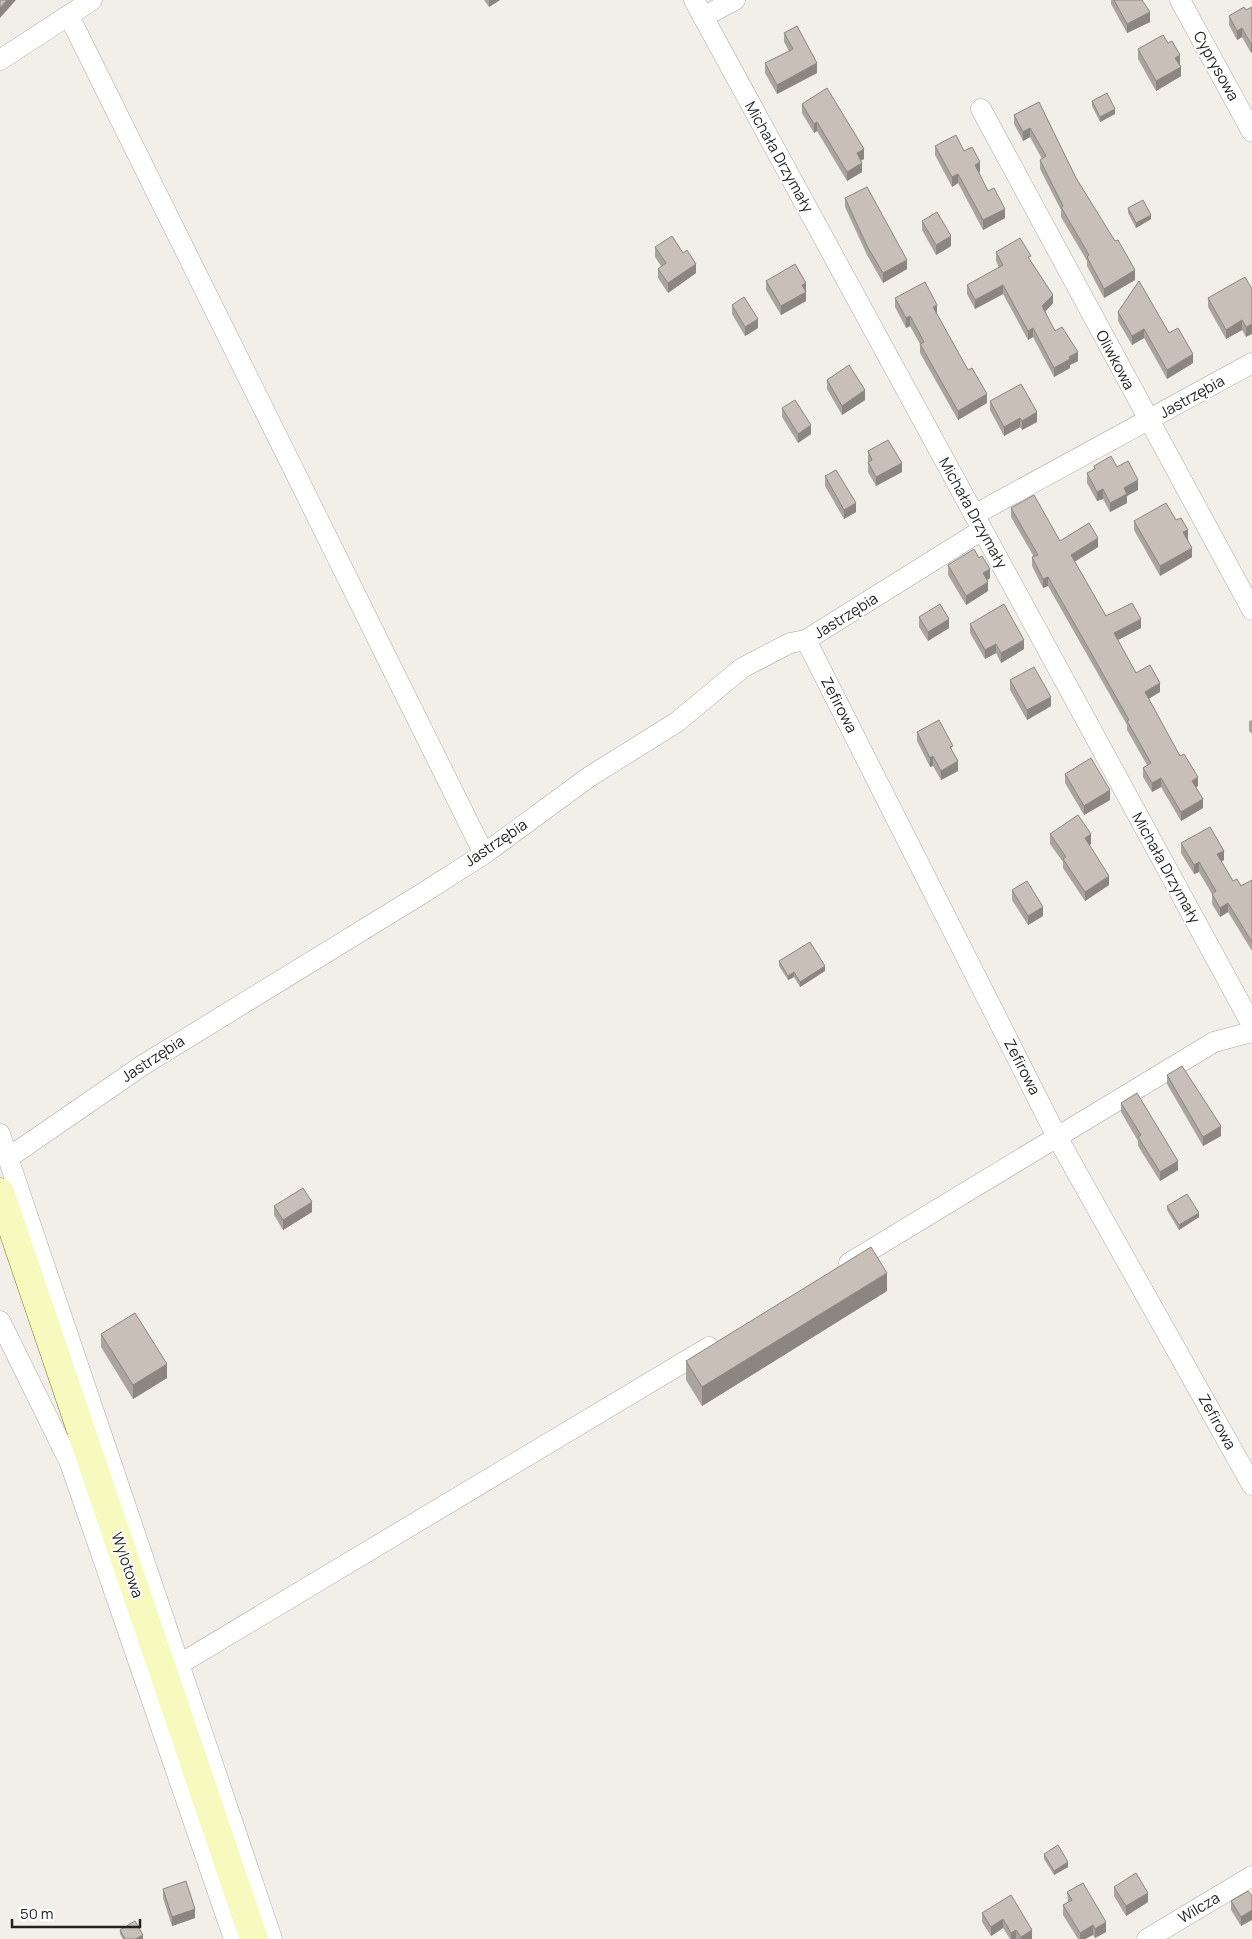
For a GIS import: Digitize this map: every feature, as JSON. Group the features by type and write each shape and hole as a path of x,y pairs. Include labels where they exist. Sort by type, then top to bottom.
{"street":[{"path":"0,60 92,0"},
{"path":"699,8 735,0"},
{"name":"Cyprysowa","path":"1180,0 1252,132"},
{"name":"Michała Drzymały","path":"699,8 1252,1025"},
{"path":"69,16 484,854"},
{"name":"Oliwkowa","path":"981,109 1148,421 1252,610"},
{"name":"Jastrzębia","path":"8,1158 143,1065 424,893 484,854 589,777 678,722 742,668 790,642 806,640 978,523 1148,421 1252,363"},
{"name":"Zefirowa","path":"806,640 1057,1136 1252,1485"},
{"path":"835,1271 1214,1042 1252,1032"},
{"name":"Wylotowa","path":"0,1134 272,1939"},
{"name":"Wylotowa","path":"0,1192 254,1939"},
{"name":"Wylotowa","path":"0,1320 70,1463 234,1939"},
{"path":"178,1665 724,1339"},
{"name":"Wilcza","path":"1146,1939 1252,1876"}],"building":[{"path":"0,0 7,0 0,8"},
{"path":"1114,0 1142,0 1150,12 1127,24"},
{"path":"1244,7 1246,10 1252,7 1251,44 1242,28 1237,31 1229,16"},
{"path":"797,26 817,63 777,85 765,63 793,49 784,33"},
{"path":"1163,35 1168,43 1172,41 1180,55 1175,58 1181,67 1156,81 1138,49"},
{"path":"827,88 864,149 857,153 862,163 847,172 817,122 814,124 802,104"},
{"path":"1107,93 1115,109 1100,117 1092,101"},
{"path":"1039,102 1076,178 1115,241 1118,240 1135,270 1104,289 1087,257 1089,255 1061,207 1063,206 1040,160 1046,156 1030,128 1023,132 1014,115"},
{"path":"956,135 964,151 972,147 980,162 975,165 988,191 994,188 1005,209 983,220 958,174 952,177 935,146"},
{"path":"867,187 907,260 883,273 867,246 845,198"},
{"path":"1143,200 1151,215 1136,223 1128,208"},
{"path":"937,212 951,236 936,245 922,221"},
{"path":"672,236 683,253 687,250 696,264 668,283 658,269 666,263 655,247"},
{"path":"1020,238 1031,256 1028,257 1053,295 1042,306 1055,331 1062,327 1078,352 1054,368 1033,328 1028,331 1003,285 975,300 967,285 1003,265 996,252"},
{"path":"795,264 806,283 802,285 806,292 781,306 766,281"},
{"path":"1245,277 1252,289 1252,324 1246,327 1242,320 1226,330 1208,298"},
{"path":"1139,281 1169,333 1178,328 1193,354 1167,370 1144,329 1132,336 1118,312"},
{"path":"925,282 937,305 933,307 968,370 972,368 987,394 958,411 920,344 924,342 910,316 906,318 895,298"},
{"path":"744,297 758,319 745,327 732,305"},
{"path":"849,365 865,390 842,406 827,380"},
{"path":"1021,384 1037,412 1022,421 1020,418 1004,427 990,401"},
{"path":"795,400 811,425 798,434 782,408"},
{"path":"888,440 902,463 876,477 868,462 872,460 868,451"},
{"path":"1111,456 1117,467 1128,461 1138,480 1124,488 1127,494 1110,503 1103,489 1097,492 1087,473 1095,469 1094,466"},
{"path":"836,470 856,503 844,510 825,476"},
{"path":"1034,495 1060,541 1089,523 1098,538 1071,555 1106,616 1132,603 1141,619 1114,633 1136,673 1150,665 1160,683 1145,692 1180,756 1184,754 1198,777 1192,781 1203,799 1181,812 1161,778 1152,783 1143,768 1151,763 1127,721 1129,720 1048,577 1043,579 1032,557 1038,555 1011,508"},
{"path":"1166,503 1176,520 1181,518 1188,530 1183,532 1192,548 1160,566 1134,521"},
{"path":"974,549 979,558 982,556 990,569 983,573 988,582 966,596 948,565"},
{"path":"940,604 949,619 928,632 919,617"},
{"path":"1004,604 1024,640 1001,653 996,644 985,650 970,624"},
{"path":"1034,667 1051,697 1027,710 1010,680"},
{"path":"939,720 953,746 950,747 958,761 941,771 933,756 930,758 917,732"},
{"path":"1091,758 1110,790 1084,806 1065,774"},
{"path":"1078,815 1091,834 1085,838 1109,876 1085,892 1063,859 1066,857 1050,834"},
{"path":"1210,827 1224,851 1217,854 1233,881 1237,879 1241,886 1252,880 1252,942 1228,903 1220,908 1212,894 1216,891 1199,862 1194,865 1181,843"},
{"path":"1027,881 1043,907 1028,916 1012,890"},
{"path":"810,942 825,966 800,982 794,972 788,976 779,961"},
{"path":"1182,1066 1221,1126 1203,1137 1167,1075"},
{"path":"1137,1093 1178,1161 1160,1172 1138,1137 1141,1135 1121,1103"},
{"path":"303,1188 312,1202 283,1220 274,1206"},
{"path":"1187,1194 1199,1213 1179,1225 1167,1206"},
{"path":"871,1247 887,1273 702,1387 686,1361"},
{"path":"135,1313 167,1364 133,1385 101,1334"},
{"path":"1058,1845 1068,1862 1054,1871 1044,1854"},
{"path":"1136,1873 1148,1893 1126,1906 1114,1887"},
{"path":"186,1881 195,1909 172,1917 163,1889"},
{"path":"1083,1883 1106,1922 1095,1929 1093,1925 1080,1933 1063,1905 1072,1900 1067,1892"},
{"path":"1248,1891 1252,1896 1252,1910 1241,1917 1231,1901"},
{"path":"1011,1895 1032,1930 1021,1937 1016,1930 1011,1933 1003,1919 991,1927 982,1913"},
{"path":"135,1921 143,1935 135,1939 125,1939 120,1930"}]}
